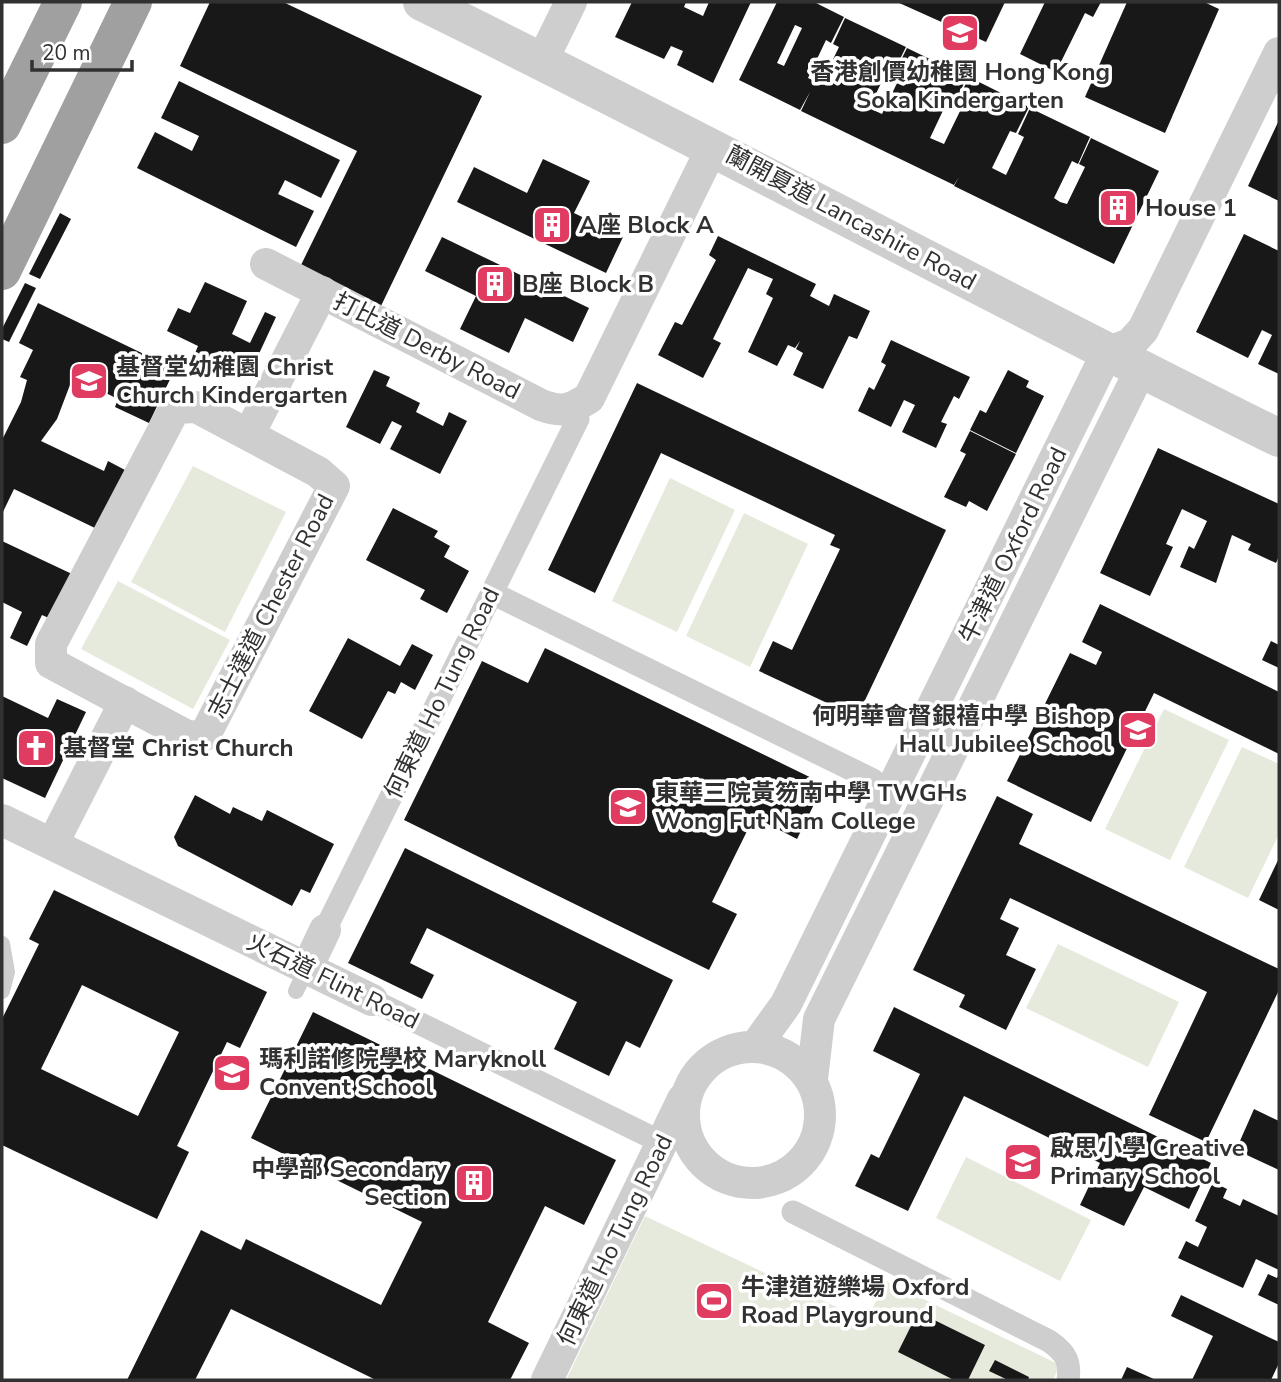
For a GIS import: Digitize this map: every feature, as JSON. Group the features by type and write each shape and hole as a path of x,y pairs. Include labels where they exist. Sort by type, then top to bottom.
{"highway":[{"path":"2,125 63,2"},
{"path":"2,271 134,2"}],"street":[{"name":"蘭開夏道 Lancashire Road","path":"422,2 713,146 1124,361 1279,438"},
{"path":"542,61 571,2"},
{"path":"1124,361 1130,344 1143,330 1279,53"},
{"name":"何東道 Ho Tung Road","path":"301,980 713,146"},
{"name":"打比道 Derby Road","path":"266,264 541,405 558,412 583,408"},
{"path":"249,434 322,292"},
{"name":"牛津道 Oxford Road","path":"755,1047 786,1004 1124,361"},
{"name":"牛津道 Oxford Road","path":"812,1079 819,1019 1124,361"},
{"name":"志士達道 Chester Road","path":"196,407 318,472 334,486 205,735 189,737 125,702 51,663 51,643 175,408 196,407"},
{"path":"492,593 873,780"},
{"path":"53,843 125,702"},
{"name":"火石道 Flint Road","path":"2,820 53,843 301,980 372,1000 663,1143"},
{"path":"755,1047 783,1055 798,1063 812,1079 820,1114 817,1134 809,1152 797,1166 780,1177 760,1182 738,1181 718,1174 701,1160 690,1142 684,1122 683,1099 703,1067 718,1056 736,1049 755,1047"},
{"name":"何東道 Ho Tung Road","path":"547,1380 683,1099"},
{"path":"793,1212 1049,1341 1064,1351 1070,1366 1068,1380"}],"lane":[{"path":"2,944 7,972 2,991"}],"shaded area":[{"path":"193,466 286,512 225,632 131,582"},
{"path":"670,478 735,510 677,632 612,601"},
{"path":"744,513 808,544 750,667 686,636"},
{"path":"118,581 230,640 193,709 81,649"},
{"path":"1164,709 1229,740 1170,860 1105,829"},
{"path":"1242,747 1279,764 1279,834 1248,898 1184,867"},
{"path":"1058,944 1179,1002 1148,1067 1026,1008"},
{"path":"966,1157 1091,1220 1060,1281 936,1218"},
{"name":"牛津道遊樂場 Oxford Road Playground","path":"645,1216 866,1321 886,1281 1060,1365 1053,1380 566,1380"}],"building":[{"path":"210,2 283,2 482,96 381,306 301,265 357,151 180,66"},
{"path":"632,2 686,2 684,7 703,16 709,2 751,2 713,83 677,65 683,51 671,46 664,59 615,37"},
{"path":"777,2 814,2 844,17 831,43 826,40 808,78 821,84 839,47 833,44 845,18 906,47 893,73 887,71 869,108 882,114 900,77 894,74 907,48 967,77 955,103 948,100 930,138 944,144 962,107 956,104 969,77 1029,107 1016,133 1010,131 992,168 1006,175 1024,137 1018,134 1030,108 1090,137 1078,164 1072,161 1054,198 1060,202 1067,204 1085,167 1079,164 1091,138 1159,171 1114,264 954,186 959,177 954,185 801,111 810,92 800,110 739,80","holes":["795,25 802,28 784,66 777,63"]},
{"path":"897,2 1005,2 986,42"},
{"path":"1045,2 1101,2 1093,17 1085,13 1056,72 1020,54"},
{"path":"1127,2 1204,2 1219,9 1165,133 1085,97"},
{"path":"179,81 340,160 321,198 285,180 278,194 314,211 296,247 137,168 155,132 192,151 199,136 161,118"},
{"path":"1279,120 1279,201 1248,186"},
{"name":"A座 Block A","path":"543,159 590,181 574,213 623,237 606,273 457,202 474,167 527,193"},
{"path":"60,213 71,219 40,279 29,274"},
{"path":"1244,234 1279,251 1279,374 1258,364 1272,335 1262,330 1248,358 1196,332"},
{"path":"718,236 816,284 810,296 829,306 834,294 870,311 857,339 849,336 823,389 793,375 803,353 796,349 800,341 795,348 788,345 777,366 748,352 773,298 766,294 773,279 748,268 713,339 721,343 703,378 658,355 675,322 682,325 716,260 709,255"},
{"name":"B座 Block B","path":"442,237 589,308 573,342 525,318 509,353 460,329 476,296 425,271"},
{"path":"205,282 247,301 232,334 250,343 265,312 276,317 251,371 220,356 215,367 193,358 198,346 167,331 178,308 190,313"},
{"path":"25,283 36,288 9,342 2,339 2,329"},
{"path":"38,303 175,369 149,423 115,407 118,399 73,377 57,419 41,441 104,471 108,461 125,470 97,529 14,489 2,514 2,440 21,402 27,380 20,377 33,350 19,343"},
{"path":"891,340 970,377 959,399 954,396 941,422 947,424 936,448 902,432 915,405 904,400 891,427 858,411 869,387 874,390 886,365 881,362"},
{"path":"374,370 390,377 386,386 420,403 416,412 443,426 449,412 467,421 440,474 390,449 402,426 392,421 380,444 346,427"},
{"path":"1008,370 1029,381 1026,387 1044,396 1016,453 970,430 980,410 986,413"},
{"path":"637,383 946,530 857,717 759,671 773,641 792,650 840,549 830,545 835,535 661,453 595,593 548,570"},
{"path":"970,431 1016,454 987,511 969,501 966,507 944,497 966,454 960,451"},
{"path":"1158,448 1279,504 1279,556 1276,563 1248,550 1251,544 1232,535 1216,583 1180,567 1189,546 1194,549 1207,521 1182,509 1166,544 1173,547 1150,596 1100,573"},
{"path":"393,508 438,531 434,537 450,546 444,557 469,571 447,613 420,599 425,590 366,560"},
{"path":"2,541 72,574 51,619 42,615 27,646 10,638 22,612 2,602"},
{"path":"1100,604 1279,692 1279,754 1154,693 1091,822 1007,781 1070,653 1096,665 1102,652 1082,642"},
{"path":"348,638 400,666 412,644 433,655 415,690 401,682 395,694 388,691 362,739 309,711"},
{"path":"1271,641 1279,645 1279,668 1262,660"},
{"name":"東華三院黃笏南中學 TWGHs Wong Fut Nam College","path":"545,648 824,784 797,839 754,817 712,902 737,914 709,970 404,820 482,661 528,683"},
{"name":"基督堂 Christ Church","path":"2,696 48,718 57,699 86,712 45,798 2,778"},
{"path":"195,795 230,814 233,807 262,821 267,810 334,844 310,893 301,889 292,906 178,846 174,837"},
{"path":"997,796 1033,814 1019,844 1279,969 1279,990 1206,1142 1149,1115 1207,992 1010,898 1000,919 1019,928 1006,955 1036,969 1006,1030 959,1007 965,995 913,970"},
{"path":"405,848 673,980 640,1048 626,1041 609,1076 554,1049 577,1002 427,928 410,963 434,975 422,999 348,963"},
{"path":"1279,858 1279,910 1259,900"},
{"name":"中學部 Secondary Section","path":"54,890 267,992 240,1048 227,1042 177,1146 189,1152 157,1219 2,1145 2,1019 39,944 29,939","holes":["82,985 179,1032 138,1116 41,1069"]},
{"path":"894,1007 1211,1163 1189,1209 1144,1187 1124,1226 1080,1205 1100,1163 964,1096 908,1211 855,1186 871,1154 879,1158 920,1074 873,1051"},
{"name":"中學部 Secondary Section","path":"313,1012 616,1160 584,1225 545,1206 488,1322 529,1343 510,1380 376,1380 231,1309 195,1380 127,1380 201,1230 241,1250 246,1239 381,1305 422,1222 251,1138"},
{"path":"1254,1109 1279,1121 1279,1170 1236,1150"},
{"path":"1213,1182 1227,1189 1223,1198 1240,1206 1243,1199 1279,1216 1279,1270 1256,1259 1243,1288 1178,1258 1186,1241 1198,1247 1207,1227 1195,1221"},
{"path":"1268,1274 1277,1278 1279,1274 1279,1305 1258,1295"},
{"path":"1181,1295 1279,1342 1279,1363 1271,1380 1192,1380 1213,1336 1171,1316"},
{"path":"918,1312 985,1345 968,1380 954,1380 898,1352"},
{"path":"995,1360 1029,1377 1028,1380 1008,1380 989,1371"},
{"path":"1127,1367 1156,1380 1121,1380"}],"place":[{"name":"香港創價幼稚園 Hong Kong Soka Kindergarten","path":"960,33"},
{"name":"House 1","path":"1118,208"},
{"name":"A座 Block A","path":"552,225"},
{"name":"B座 Block B","path":"495,284"},
{"name":"基督堂幼稚園 Christ Church Kindergarten","path":"89,381"},
{"name":"何明華會督銀禧中學 Bishop Hall Jubilee School","path":"1138,730"},
{"name":"基督堂 Christ Church","path":"36,748"},
{"name":"東華三院黃笏南中學 TWGHs Wong Fut Nam College","path":"628,807"},
{"name":"瑪利諾修院學校 Maryknoll Convent School","path":"232,1073"},
{"name":"啟思小學 Creative Primary School","path":"1023,1162"},
{"name":"中學部 Secondary Section","path":"474,1183"},
{"name":"牛津道遊樂場 Oxford Road Playground","path":"714,1301"}]}
